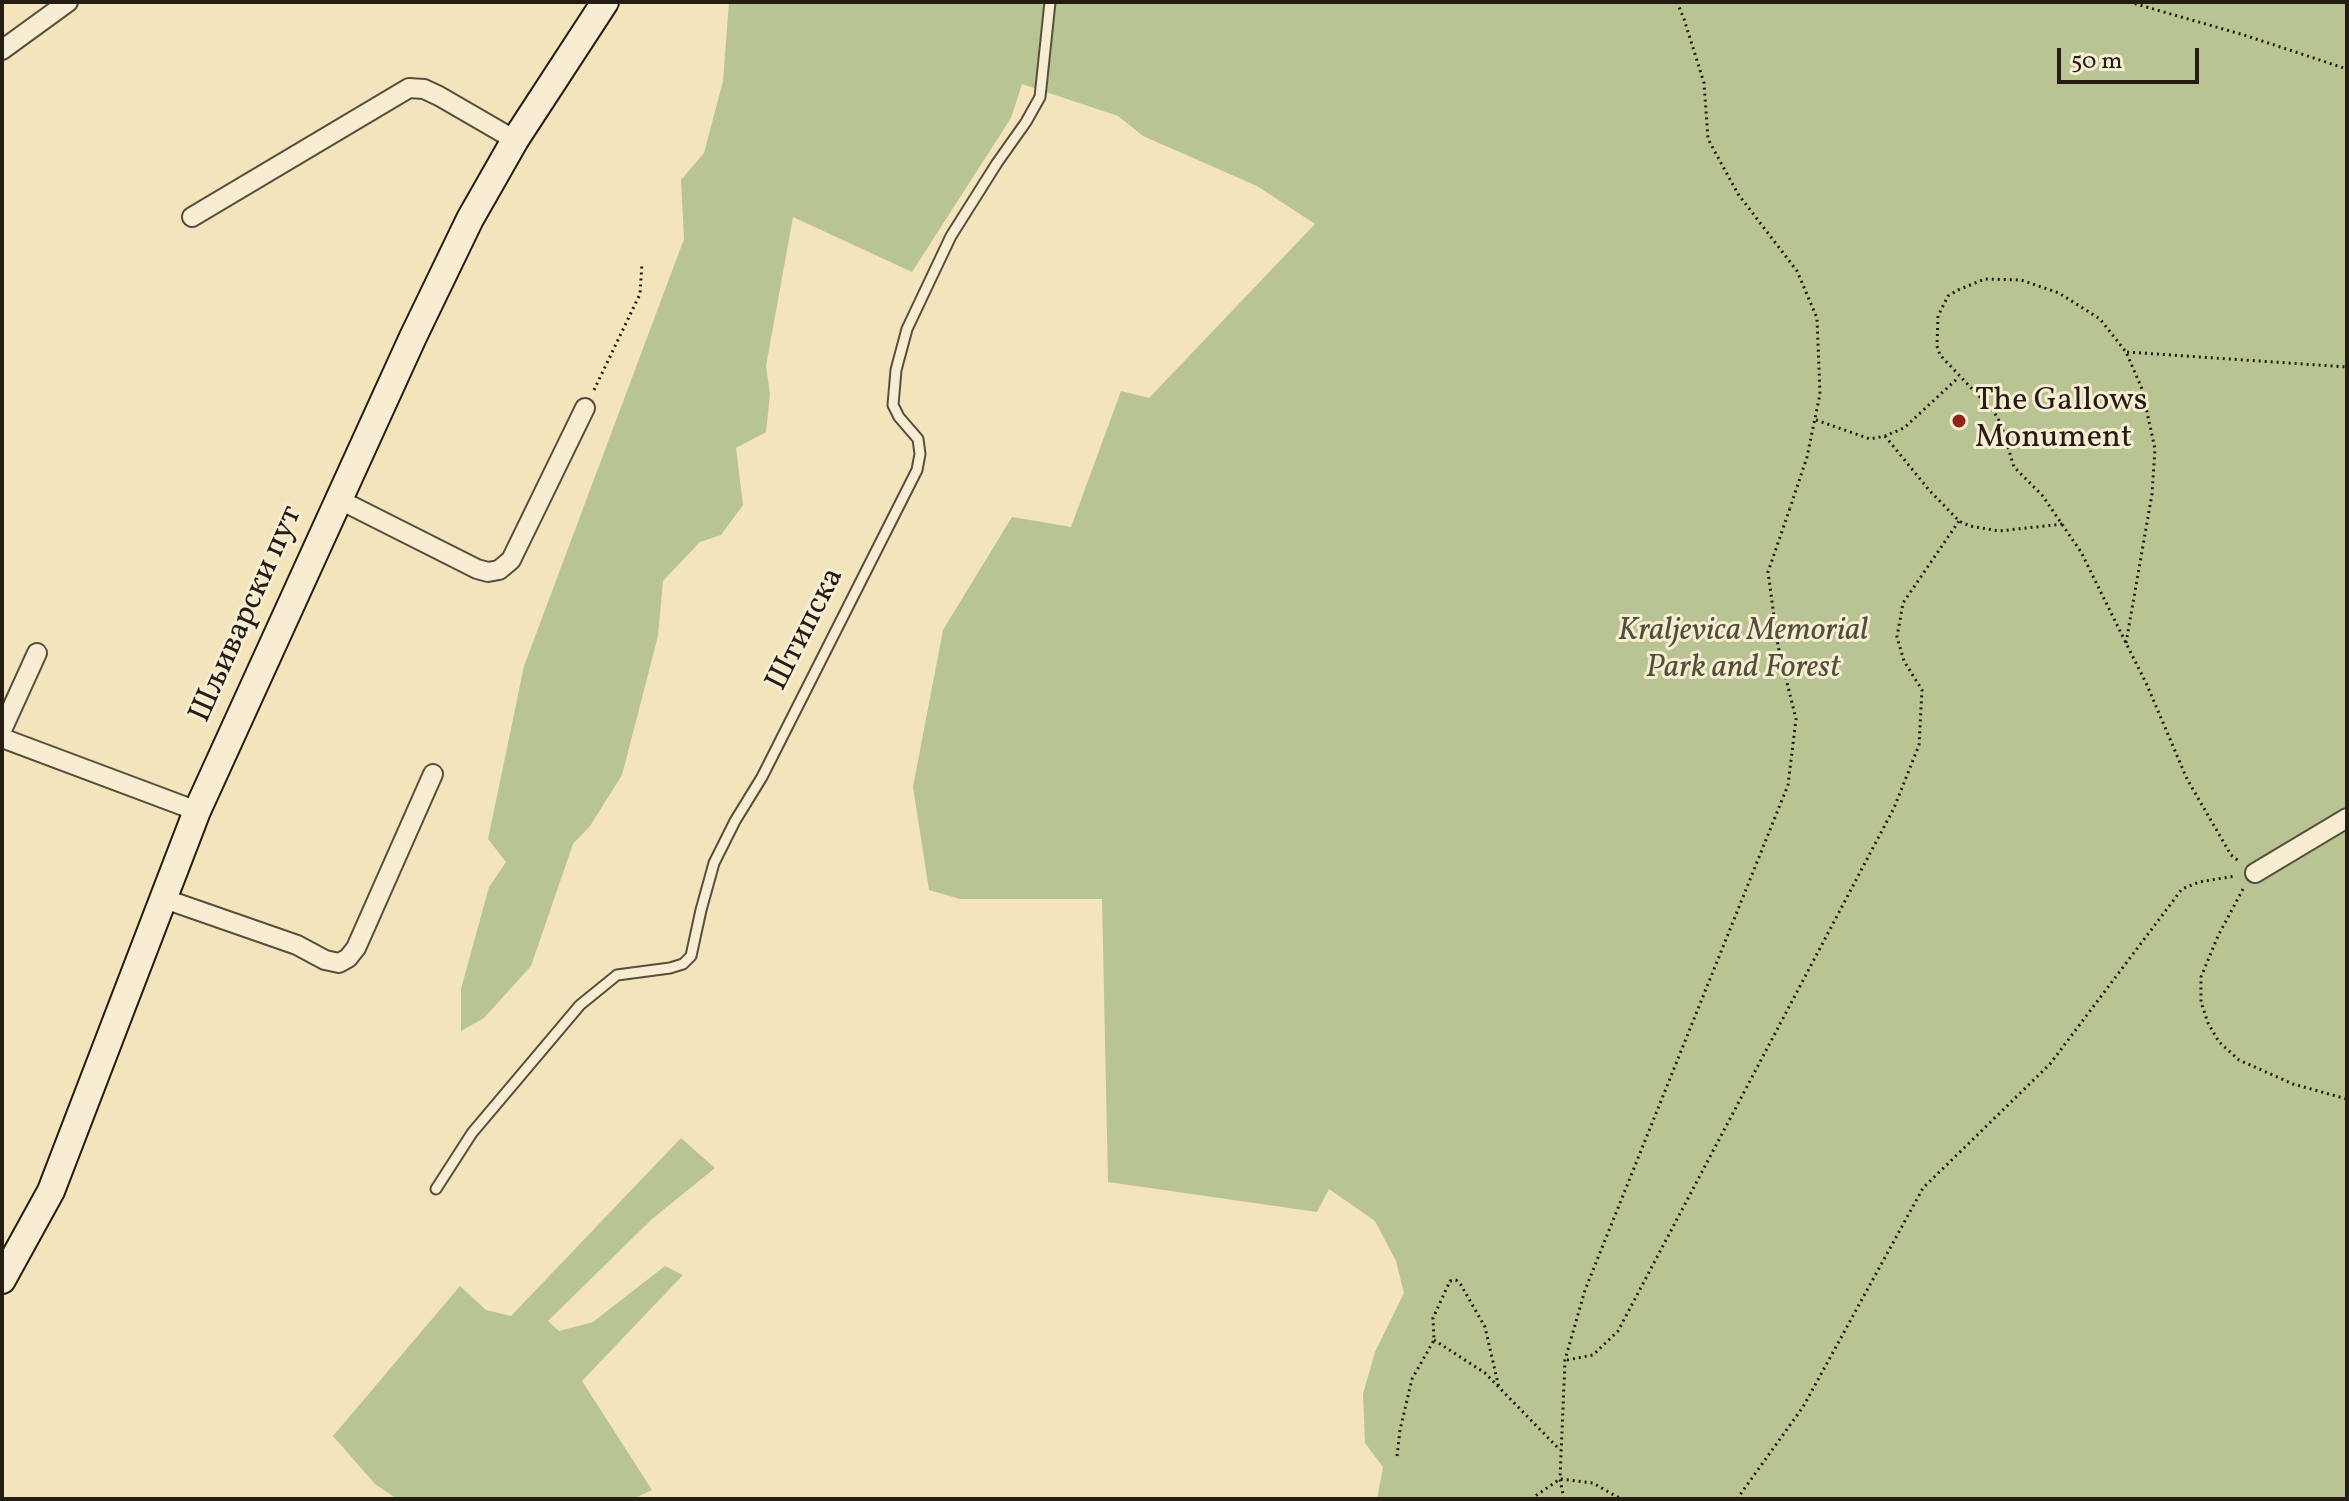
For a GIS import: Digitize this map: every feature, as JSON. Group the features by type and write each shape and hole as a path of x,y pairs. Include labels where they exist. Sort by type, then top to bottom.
{"main road":[{"name":"Шљиварски пут","path":"2,1280 51,1191 197,811 441,277 515,140 605,2"}],"street":[{"path":"2,50 68,2"},
{"path":"192,217 409,88 424,89 439,96 515,140"},
{"path":"338,499 477,569 488,572 499,570 511,560 585,408"},
{"path":"2,730 37,653"},
{"path":"2,738 197,811"},
{"path":"162,898 297,945 325,960 339,963 356,948 433,774"},
{"path":"2255,873 2347,818"}],"lane":[{"name":"Штипска","path":"436,1189 472,1133 580,1005 617,975 670,968 683,964 691,956 714,863 762,777 917,470 920,454 918,439 893,405 896,370 907,329 951,236 1040,97 1050,2"}],"path":[{"path":"1564,1499 1560,1479 1565,1360 1585,1290 1788,785 1796,719 1778,646 1768,572 1807,457 1815,420 1820,394 1817,318 1797,271 1738,194 1708,139 1704,83 1677,2"},
{"path":"2129,2 2347,69"},
{"path":"585,408 640,294 642,263"},
{"path":"2126,643 2152,494 2155,449 2142,389 2126,352 2100,319 2059,293 2021,280 1985,279 1958,290 1948,296 1938,316 1937,346 1944,361 1994,412 2001,424 2014,467 2042,495 2081,552 2126,643 2147,685 2187,779 2210,823 2231,855 2255,873"},
{"path":"2126,352 2347,367"},
{"path":"1815,420 1870,439 1885,436 1904,428 1959,377"},
{"path":"1885,436 1959,521 1999,531 2063,524"},
{"path":"1788,515 1790,508"},
{"path":"1565,1360 1593,1355 1618,1331 1894,808 1919,745 1922,690 1904,661 1897,637 1903,603 1959,521"},
{"path":"2255,873 2232,907 2201,977 2201,1002 2208,1023 2219,1042 2239,1060 2293,1084 2347,1099"},
{"path":"1737,1499 1803,1407 1923,1188 2050,1064 2182,889 2199,882 2255,873"},
{"path":"1397,1456 1412,1379 1434,1340 1433,1318 1450,1281 1456,1280 1461,1285 1485,1327 1499,1388"},
{"path":"1434,1340 1485,1373 1561,1451"},
{"path":"1531,1499 1560,1479 1593,1483 1621,1499"}],"green space":[{"name":"Kraljevica Memorial Park and Forest","path":"729,2 2347,2 2347,1499 1377,1499 1383,1467 1365,1443 1363,1394 1375,1352 1404,1293 1396,1261 1375,1221 1329,1189 1317,1212 1108,1182 1102,899 960,899 929,890 913,787 943,630 1012,517 1071,527 1121,391 1149,398 1315,224 1257,186 1143,136 1118,116 1022,84 1011,118 912,272 793,217 766,366 770,394 766,432 736,448 743,505 721,535 700,542 663,581 658,636 622,775 590,826 573,844 531,966 484,1018 461,1031 461,989 489,887 506,862 488,839 524,666 684,239 681,180 704,153 723,81"},
{"path":"681,1138 715,1168 652,1219 548,1321 559,1331 593,1322 665,1266 683,1275 582,1381 652,1490 633,1499 397,1499 375,1484 333,1436 460,1286 486,1310 511,1316"}],"place":[{"name":"The Gallows Monument","path":"1959,421"}]}
